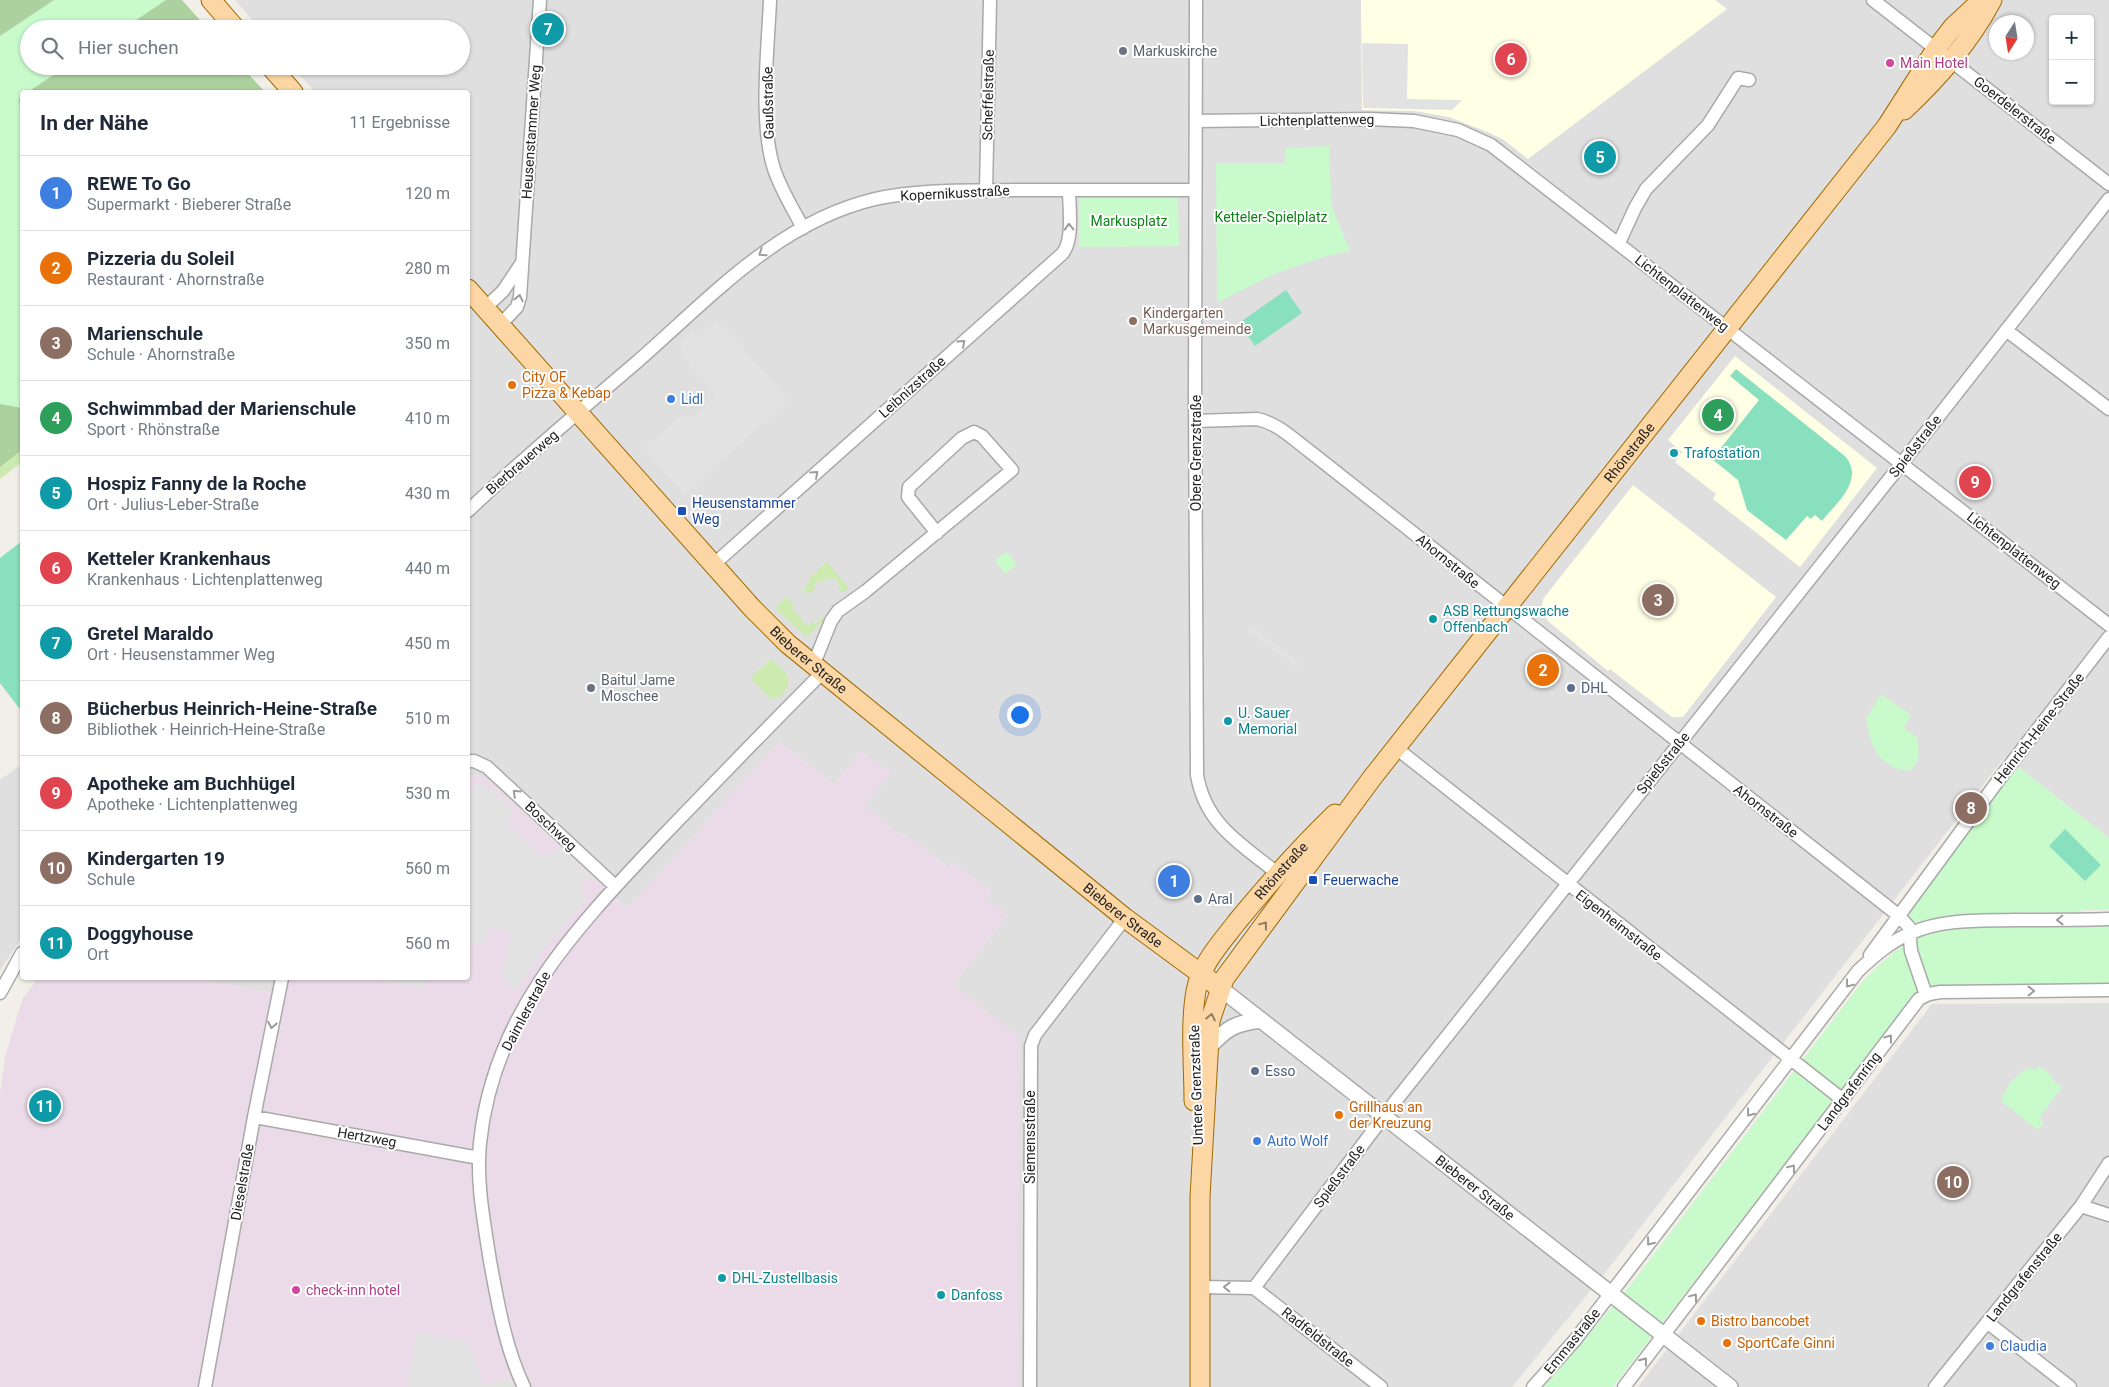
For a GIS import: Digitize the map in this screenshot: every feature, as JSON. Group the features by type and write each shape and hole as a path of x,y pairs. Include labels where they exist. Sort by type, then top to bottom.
{"main road":[{"path":"211,0 228,20"},
{"name":"Rhönstraße","path":"1220,988 1234,964 1304,873 1372,778 1637,440 1728,329 1887,126 1936,49 1953,27 1982,0"},
{"name":"Rhönstraße","path":"1887,126 1933,83 1952,61 1964,46 1992,0"},
{"path":"278,75 291,90"},
{"name":"Bieberer Straße","path":"470,291 769,626 817,670 1125,918 1220,988"},
{"name":"Rhönstraße","path":"1201,974 1210,956 1277,873 1372,778"},
{"name":"Untere Grenzstraße","path":"1200,1196 1194,1102 1194,1018 1196,991 1201,974"},
{"name":"Untere Grenzstraße","path":"1200,1387 1200,1196 1210,1021 1220,988"}],"street":[{"name":"Heusenstammer Weg","path":"500,325 517,307 521,284 540,0"},
{"name":"Gaußstraße","path":"770,0 766,121 770,151 780,184 803,228"},
{"name":"Scheffelstraße","path":"986,191 990,0"},
{"name":"Obere Grenzstraße","path":"1196,0 1197,766 1199,784 1206,804 1219,825 1277,873"},
{"name":"Goerdelerstraße","path":"1873,0 2109,184"},
{"path":"1619,243 1646,189 1708,125 1738,78 1750,80"},
{"name":"Lichtenplattenweg","path":"1196,121 1398,120 1450,127 1491,145 2109,625"},
{"name":"Leibnizstraße","path":"714,565 1062,254 1067,248 1069,240 1069,190"},
{"name":"Kopernikusstraße","path":"578,414 747,264 772,246 803,228 842,209 888,197 930,192 1195,190"},
{"name":"Spießstraße","path":"1254,1288 1384,1116 1566,884 1902,463 2109,199"},
{"name":"Heusenstammer Weg","path":"485,308 503,291 521,264"},
{"path":"2006,330 2109,409"},
{"name":"Bierbrauerweg","path":"470,510 509,472 578,414"},
{"name":"Ahornstraße","path":"1196,421 1257,419 1278,427 1898,915 1908,924 1911,951 1926,995"},
{"path":"817,670 831,621 838,611 866,591 937,533 1012,470 982,436 974,432 962,438 909,487 908,497 937,533"},
{"name":"Heinrich-Heine-Straße","path":"1898,915 2109,637"},
{"name":"Daimlerstraße","path":"524,1387 511,1355 501,1317 484,1220 479,1158 482,1126 491,1088 501,1058 536,986 557,954 615,886 731,765 817,670"},
{"name":"Eigenheimstraße","path":"1396,748 1566,884 1843,1100"},
{"name":"Boschweg","path":"470,761 487,767 615,886"},
{"path":"1866,964 1873,950 1898,915"},
{"name":"Siemensstraße","path":"1030,1387 1031,1046 1035,1035 1125,918"},
{"path":"1610,1294 1866,964 1885,948 1910,933 1932,926 1960,921 2109,919"},
{"path":"0,993 20,957"},
{"name":"Dieselstraße","path":"205,1387 254,1116 282,980"},
{"name":"Bieberer Straße","path":"1220,988 1730,1387"},
{"path":"1926,995 1940,992 2109,990"},
{"name":"Landgrafenring","path":"1624,1387 1915,1003 1926,995"},
{"path":"1209,1047 1230,1027 1242,1022 1262,1020"},
{"name":"Hertzweg","path":"254,1116 479,1158"},
{"name":"Landgrafenstraße","path":"1935,1387 2081,1206 2109,1163"},
{"path":"2081,1206 2109,1215"},
{"path":"1200,1287 1254,1288"},
{"name":"Radfeldstraße","path":"1254,1288 1381,1387"},
{"name":"Emmastraße","path":"1533,1387 1560,1359 1610,1294"},
{"path":"1987,1322 2070,1387"}],"shaded area":[{"path":"235,0 2109,0 2109,838 2005,757 1612,1264 1512,1387 1019,1387 1019,1038 953,985 1007,915 986,899 991,891 952,862 948,867 904,834 902,836 864,807 890,773 861,751 834,785 779,742 627,909 485,778 470,775 470,90 313,90 300,75 470,75 470,20 252,20"},
{"path":"1361,0 1715,0 1727,9 1528,159 1504,140 1449,117 1414,111 1362,110"},
{"path":"1362,43 1408,44 1407,99 1462,100 1452,110 1363,108"},
{"path":"717,320 789,400 684,494 644,449 682,415 688,421 716,396 680,353 684,350 678,344 691,332 697,338"},
{"path":"1735,356 1877,468 1800,567 1713,499 1716,494 1675,462 1682,452 1668,440"},
{"path":"1633,485 1776,597 1683,717 1672,717 1610,669 1608,671 1548,621 1541,610 1543,599"},
{"path":"1251,625 1301,664 1298,668 1248,631"},
{"path":"779,742 834,785 861,751 891,772 865,807 902,836 904,833 947,867 952,862 992,891 986,899 1007,915 953,985 1020,1038 1019,1387 0,1387 0,1094 5,1057 23,998 36,980 204,980 286,995 289,980 470,980 470,775 485,778 627,909"},
{"path":"20,765 20,940 0,971 0,780"},
{"path":"480,782 488,790 491,788 512,807 509,824 543,857 561,849 591,876 581,882 581,893 587,898 541,953 516,990 502,981 511,932 488,927 484,946 470,943 470,791"},
{"path":"204,980 289,980 286,995"},
{"path":"379,980 427,980 425,988"},
{"path":"2109,1003 2109,1387 1638,1387 1932,1004"},
{"path":"417,1332 469,1342 484,1385 509,1377 514,1387 407,1387"}],"green space":[{"path":"0,0 182,0 200,20 20,20 20,75 249,75 263,90 20,90 20,452 0,467"},
{"path":"54,0 166,0 136,20 24,20"},
{"path":"20,23 20,75 54,75 31,90 20,90 19,99 20,408 0,404 0,36"},
{"name":"Ketteler-Spielplatz","path":"1329,146 1332,207 1350,251 1326,256 1272,275 1217,303 1216,163 1285,163 1286,148"},
{"name":"Markusplatz","path":"1178,195 1179,246 1079,247 1079,196"},
{"path":"1286,290 1302,313 1255,346 1239,323"},
{"path":"1736,369 1846,457 1851,466 1852,474 1846,491 1822,521 1815,515 1811,519 1807,516 1786,540 1747,510 1738,480 1712,459 1759,400 1730,376"},
{"path":"0,415 20,418 20,464 0,479"},
{"path":"20,543 20,709 0,683 0,558"},
{"path":"1007,552 1017,565 1005,574 995,560"},
{"path":"827,562 849,588 843,593 838,588 840,585 835,578 831,580 828,577 821,583 818,581 814,585 816,588 809,594 804,590 801,592 810,582 808,579"},
{"path":"786,597 807,626 812,622 815,624 823,617 822,614 826,619 806,637 775,608"},
{"path":"771,659 785,672 788,681 784,692 779,698 775,697 772,700 750,678"},
{"path":"1881,694 1911,715 1904,728 1917,737 1919,750 1916,764 1907,770 1895,768 1884,761 1873,745 1866,719"},
{"path":"2017,766 2109,838 2109,910 2081,910 2081,913 1988,913 1957,916 1927,922 1912,921 1908,914 1911,906"},
{"path":"2065,829 2101,865 2085,881 2049,846"},
{"path":"2017,926 2109,926 2109,986 1935,987 1916,993 1613,1387 1544,1387 1629,1287 1859,986 1893,953 1918,938 1954,929"},
{"path":"2039,1066 2050,1074 2054,1081 2062,1087 2040,1117 2043,1123 2038,1130 2002,1102 2008,1086 2021,1072 2031,1068 2035,1070"}],"place":[{"name":"Gretel Maraldo","path":"548,29"},
{"name":"Markuskirche","path":"1123,51"},
{"name":"Ketteler Krankenhaus","path":"1511,59"},
{"name":"Main Hotel","path":"1890,63"},
{"name":"Hospiz Fanny de la Roche","path":"1600,157"},
{"name":"Kindergarten Markusgemeinde","path":"1133,321"},
{"name":"City OF Pizza & Kebap","path":"512,385"},
{"name":"Lidl","path":"671,399"},
{"name":"Schwimmbad der Marienschule","path":"1718,415"},
{"name":"Trafostation","path":"1674,453"},
{"name":"Apotheke am Buchhügel","path":"1975,482"},
{"name":"Heusenstammer Weg","path":"682,511"},
{"name":"Marienschule","path":"1658,600"},
{"name":"ASB Rettungswache Offenbach","path":"1433,619"},
{"name":"Pizzeria du Soleil","path":"1543,670"},
{"name":"Baitul Jame Moschee","path":"591,688"},
{"name":"DHL","path":"1571,688"},
{"name":"U. Sauer Memorial","path":"1228,721"},
{"name":"Bücherbus Heinrich-Heine-Straße","path":"1971,808"},
{"name":"Feuerwache","path":"1313,880"},
{"name":"REWE To Go","path":"1174,881"},
{"name":"Aral","path":"1198,899"},
{"name":"Esso","path":"1255,1071"},
{"name":"Doggyhouse","path":"45,1106"},
{"name":"Grillhaus an der Kreuzung","path":"1339,1115"},
{"name":"Auto Wolf","path":"1257,1141"},
{"name":"Kindergarten 19","path":"1953,1182"},
{"name":"DHL-Zustellbasis","path":"722,1278"},
{"name":"check-inn hotel","path":"296,1290"},
{"name":"Danfoss","path":"941,1295"},
{"name":"Bistro bancobet","path":"1701,1321"},
{"name":"SportCafe Ginni","path":"1727,1343"},
{"name":"Claudia","path":"1990,1346"}]}
